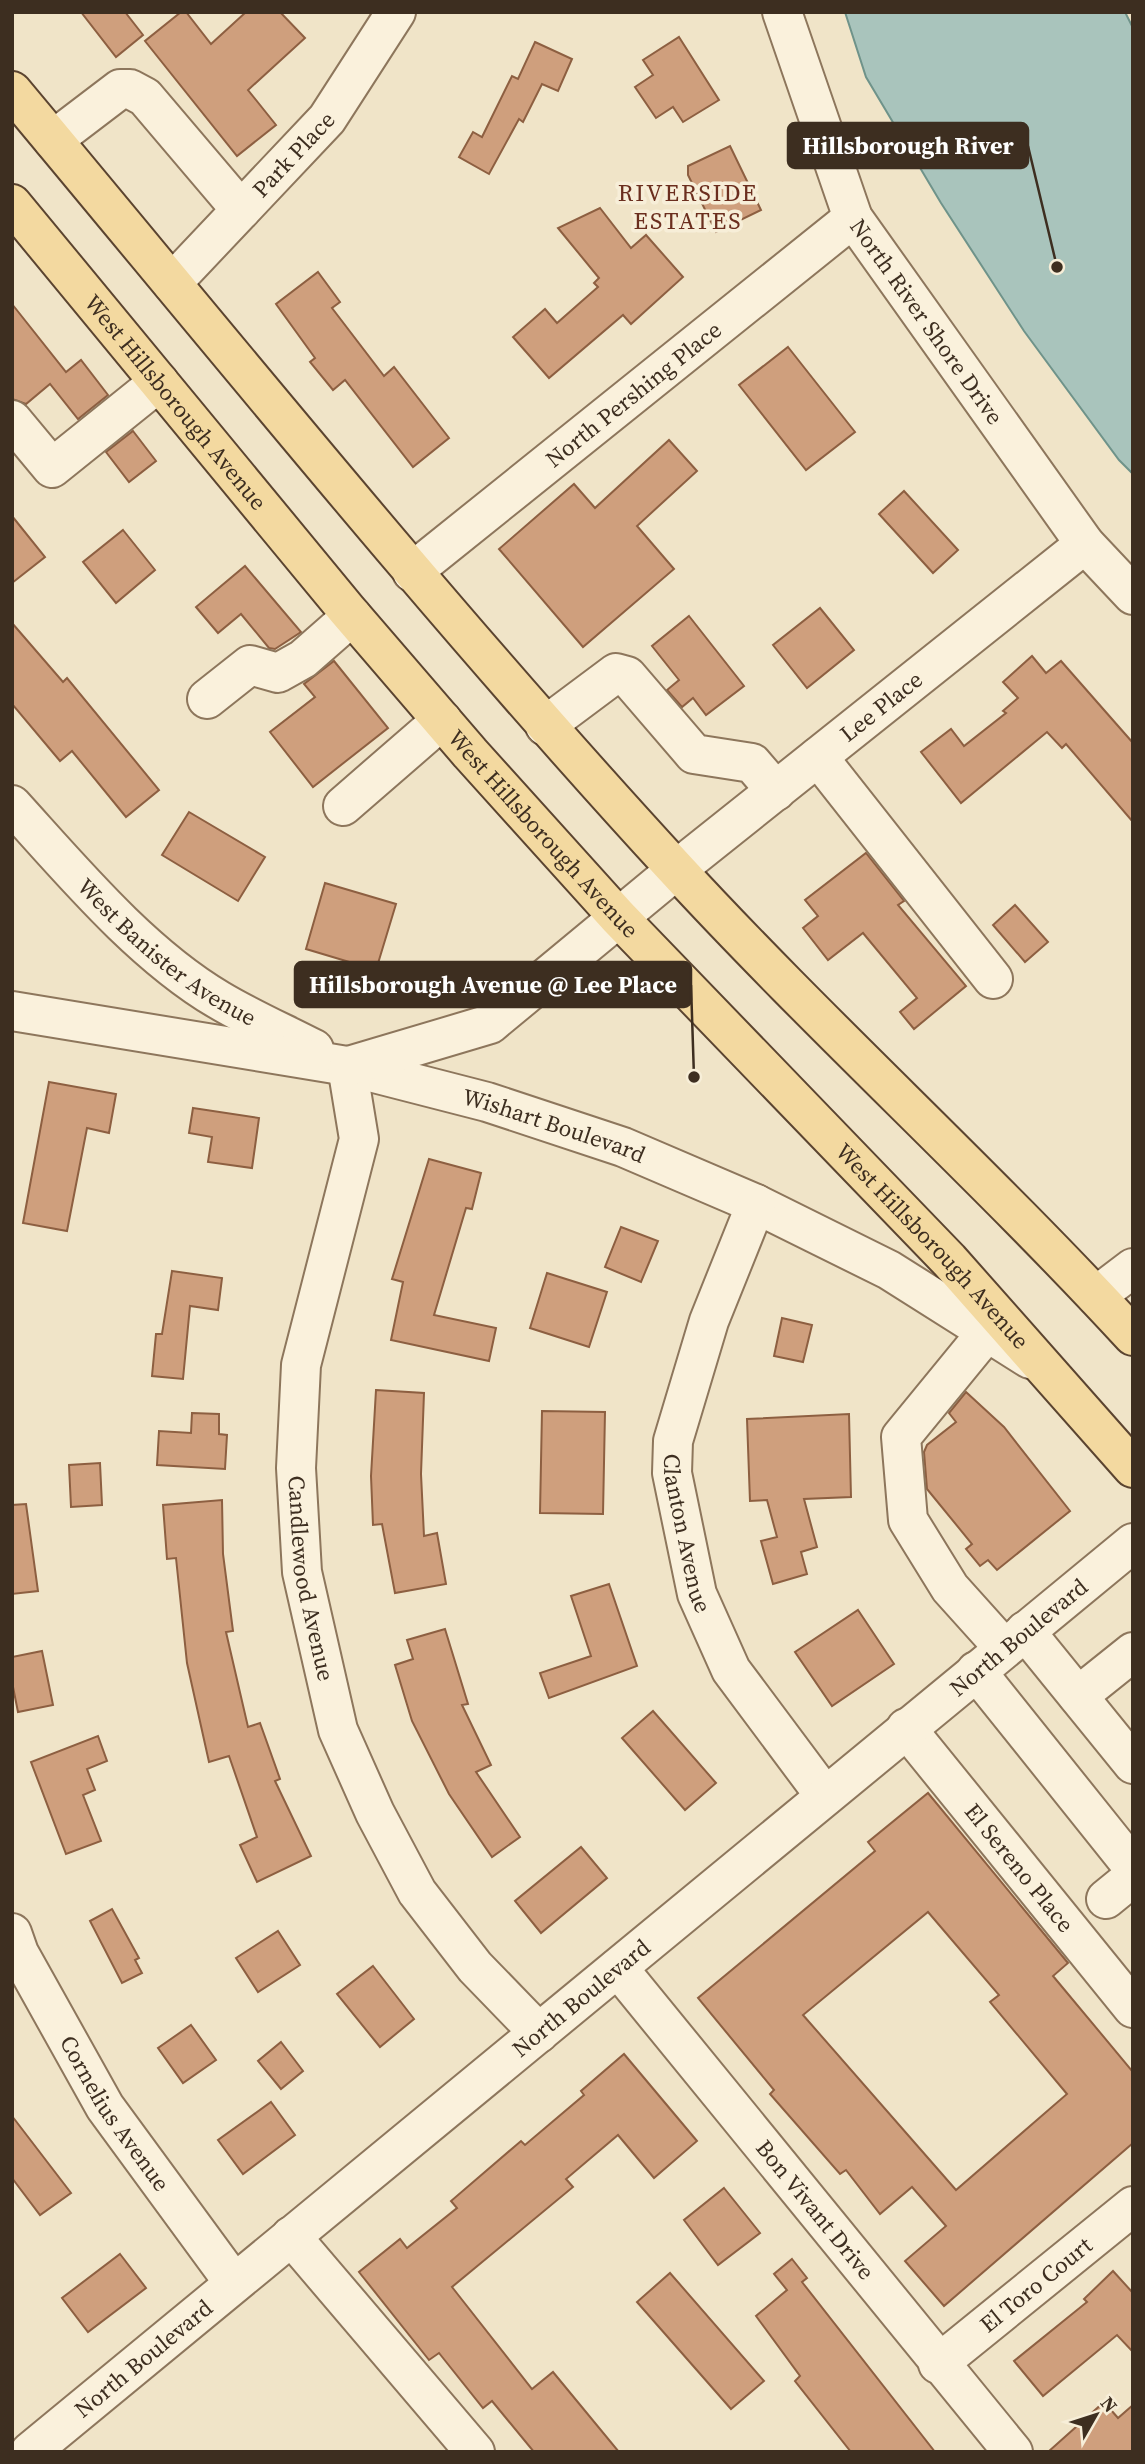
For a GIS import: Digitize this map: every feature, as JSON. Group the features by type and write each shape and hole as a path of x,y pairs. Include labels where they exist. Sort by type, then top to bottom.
{"main road":[{"path":"12,91 412,572 545,726 676,870 1133,1336"},
{"name":"West Hillsborough Avenue","path":"12,204 352,616 442,720 618,917 949,1259 1133,1468"}],"street":[{"name":"Park Place","path":"172,283 327,119 396,12"},
{"name":"North River Shore Drive","path":"782,12 853,218 1086,544 1133,595"},
{"path":"53,140 120,89 130,89 145,97 241,210"},
{"name":"North Pershing Place","path":"412,572 853,218"},
{"path":"12,420 52,468 159,382"},
{"name":"Lee Place","path":"347,1066 490,1024 676,870 1086,544"},
{"path":"207,699 250,665 278,673 303,659 352,616"},
{"path":"545,726 616,673 627,676 694,754 752,763 776,791"},
{"path":"343,806 442,720"},
{"path":"818,757 993,979"},
{"name":"West Banister Avenue","path":"12,805 98,899 174,967 218,999 347,1066"},
{"name":"Wishart Boulevard","path":"12,1011 347,1066 487,1102 623,1147 755,1205 889,1270 1049,1371"},
{"name":"Candlewood Avenue","path":"347,1066 359,1139 301,1365 296,1468 302,1572 338,1730 375,1813 417,1892 475,1967 539,2032"},
{"name":"Clanton Avenue","path":"755,1205 709,1321 673,1441 672,1474 697,1594 731,1670 825,1796"},
{"path":"1096,1296 1133,1268"},
{"path":"987,1332 901,1437 908,1520 950,1588 1002,1650 1133,1867"},
{"name":"North Boulevard","path":"30,2452 1133,1543"},
{"path":"1002,1650 1078,1696 1133,1764"},
{"path":"1078,1696 1133,1652"},
{"name":"El Sereno Place","path":"906,1728 1133,2008"},
{"name":"Cornelius Avenue","path":"12,1933 19,1953 105,2107 234,2283"},
{"name":"Bon Vivant Drive","path":"618,1968 938,2364 1013,2452"},
{"name":"El Toro Court","path":"938,2364 1133,2206"},
{"path":"291,2236 475,2452"}],"water":[{"path":"845,12 1125,12 1133,28 1133,474 1119,460 1024,331 941,203 866,77"}],"building":[{"path":"81,12 125,12 143,35 116,57"},
{"path":"181,12 186,12 211,44 246,12 280,12 305,38 248,90 276,125 237,156 145,41"},
{"path":"679,37 719,100 683,122 673,107 656,118 635,87 653,75 643,60"},
{"path":"535,42 572,59 558,91 542,84 523,122 519,119 489,174 459,157 473,132 482,137 512,76 518,79"},
{"path":"730,146 761,210 716,232 688,175 688,166"},
{"path":"600,208 631,248 646,235 683,277 631,324 623,315 549,378 513,337 545,309 557,323 598,287 594,283 599,278 558,228"},
{"path":"318,272 340,302 332,308 384,376 394,367 449,438 413,467 345,380 333,390 310,362 315,358 276,304"},
{"path":"12,304 66,372 81,360 108,395 78,419 50,384 26,404 12,399"},
{"path":"788,347 855,432 806,470 739,385"},
{"path":"133,431 156,461 129,482 106,452"},
{"path":"669,440 697,471 637,526 674,569 583,647 499,549 574,484 595,508"},
{"path":"904,491 958,550 933,573 879,514"},
{"path":"12,516 45,557 12,583"},
{"path":"123,530 155,570 116,603 83,562"},
{"path":"245,566 301,632 275,649 269,648 241,614 218,633 196,607"},
{"path":"820,608 854,650 807,688 773,645"},
{"path":"689,616 744,686 706,715 693,698 682,707 667,690 679,680 652,646"},
{"path":"12,623 63,682 67,678 159,790 126,817 72,751 60,761 12,704"},
{"path":"1032,656 1046,673 1061,661 1133,743 1133,822 1066,744 1062,748 1047,732 961,803 921,752 951,729 964,746 1006,713 1003,711 1018,698 1003,682"},
{"path":"334,661 388,728 313,787 270,732 315,697 304,684"},
{"path":"189,812 265,857 238,901 162,855"},
{"path":"866,853 904,901 898,905 966,986 914,1029 900,1012 917,998 863,933 828,960 803,928 818,916 805,900"},
{"path":"325,883 396,904 376,970 306,949"},
{"path":"1015,905 1048,942 1025,962 993,925"},
{"path":"49,1082 116,1094 109,1133 87,1128 67,1231 23,1223"},
{"path":"193,1108 259,1118 252,1168 208,1162 212,1137 189,1133"},
{"path":"429,1159 481,1173 472,1209 466,1208 434,1315 496,1328 489,1361 391,1340 403,1282 392,1279"},
{"path":"621,1227 658,1241 641,1282 605,1267"},
{"path":"172,1271 222,1278 218,1310 190,1306 183,1379 152,1376 156,1334 162,1334"},
{"path":"547,1273 607,1292 589,1347 530,1328"},
{"path":"782,1318 812,1325 803,1362 774,1356"},
{"path":"376,1390 424,1393 421,1474 424,1536 437,1533 446,1584 395,1593 382,1524 373,1525 371,1476"},
{"path":"966,1392 1004,1427 1070,1511 997,1570 988,1560 980,1566 966,1549 972,1544 927,1489 924,1452 927,1445 956,1422 949,1413"},
{"path":"542,1411 605,1412 603,1514 540,1513"},
{"path":"192,1413 219,1414 219,1434 227,1435 225,1469 157,1465 159,1431 191,1433"},
{"path":"849,1414 851,1497 804,1499 817,1547 801,1552 807,1574 773,1584 761,1541 777,1537 767,1500 750,1501 747,1419"},
{"path":"100,1463 102,1505 71,1507 69,1465"},
{"path":"222,1500 223,1554 233,1631 226,1632 248,1727 260,1723 280,1779 275,1781 311,1856 257,1882 240,1845 257,1837 229,1756 209,1762 187,1663 176,1558 167,1559 163,1505"},
{"path":"26,1504 38,1591 12,1594 12,1505"},
{"path":"609,1584 637,1666 549,1698 540,1673 591,1656 571,1596"},
{"path":"858,1610 894,1664 832,1706 795,1652"},
{"path":"445,1629 468,1704 462,1705 491,1765 476,1772 520,1837 492,1857 449,1794 412,1721 395,1665 413,1659 407,1640"},
{"path":"42,1651 53,1705 18,1712 12,1682 12,1657"},
{"path":"653,1711 716,1783 685,1810 622,1738"},
{"path":"98,1736 107,1761 87,1769 95,1790 83,1795 101,1841 66,1854 31,1762"},
{"path":"928,1793 1068,1963 1053,1976 1133,2072 1133,2143 944,2306 905,2261 946,2226 912,2187 880,2214 846,2170 840,2174 770,2094 774,2090 698,1998 875,1851 868,1842","holes":["928,1912 999,1995 990,2002 1067,2094 956,2190 803,2015"]},
{"path":"581,1847 607,1878 541,1933 515,1901"},
{"path":"112,1909 139,1958 135,1960 142,1973 122,1983 90,1921"},
{"path":"278,1931 300,1965 258,1992 236,1958"},
{"path":"373,1966 414,2019 380,2047 337,1994"},
{"path":"191,2025 216,2060 183,2083 158,2048"},
{"path":"281,2042 303,2071 281,2089 258,2061"},
{"path":"624,2054 697,2141 654,2178 618,2135 566,2179 573,2187 452,2287 532,2389 553,2372 619,2452 534,2452 492,2401 483,2408 439,2353 429,2360 359,2272 400,2239 407,2248 457,2208 451,2201 521,2141 525,2145 584,2095 581,2091"},
{"path":"271,2102 295,2135 243,2174 218,2140"},
{"path":"12,2116 71,2193 40,2215 12,2178"},
{"path":"724,2188 760,2233 718,2265 684,2220"},
{"path":"120,2254 146,2288 88,2332 62,2298"},
{"path":"792,2259 807,2278 802,2282 935,2452 851,2452 795,2381 800,2376 756,2316 787,2290 774,2274"},
{"path":"1113,2271 1133,2293 1133,2352 1117,2335 1043,2396 1014,2361 1087,2302 1084,2299"},
{"path":"670,2273 764,2381 731,2409 637,2302"},
{"path":"1104,2402 1118,2418 1133,2405 1133,2452 1048,2452"}],"place":[{"name":"Hillsborough River","path":"1057,267"},
{"name":"Hillsborough Avenue @ Lee Place","path":"694,1077"}],"district":[{"name":"RIVERSIDE ESTATES","path":"688,207"}]}
